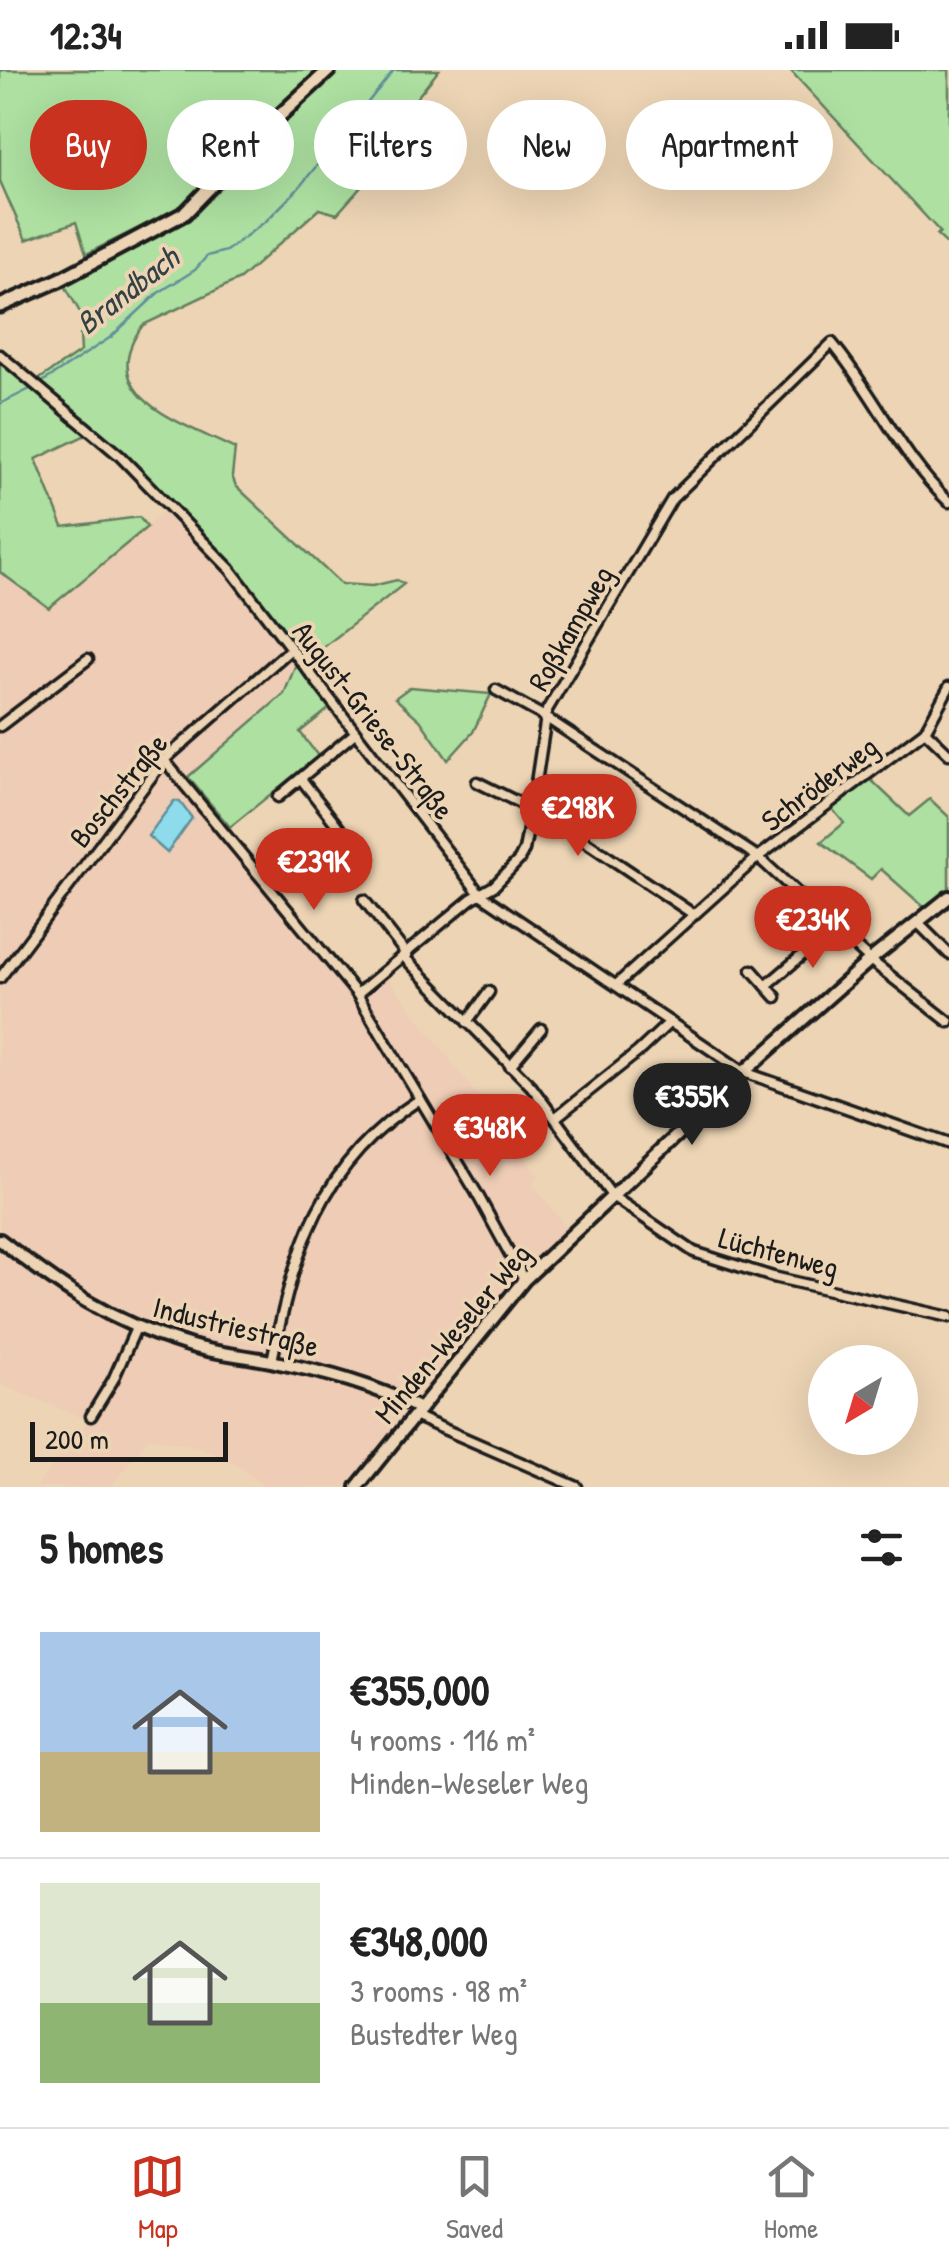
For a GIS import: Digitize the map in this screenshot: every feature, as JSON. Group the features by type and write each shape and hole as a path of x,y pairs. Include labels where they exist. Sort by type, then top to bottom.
{"main road":[{"path":"0,306 60,280 186,213 329,70"}],"street":[{"name":"Roßkampweg","path":"357,994 494,886 519,860 532,809 544,718 672,498 832,343 917,466 949,502"},
{"name":"August-Griese-Straße","path":"0,355 120,456 230,569 480,894 744,1072 949,1144"},
{"name":"Boschstraße","path":"0,978 164,760 291,649"},
{"path":"0,726 88,659"},
{"name":"Schröderweg","path":"616,985 758,857 925,731 949,688"},
{"path":"496,690 758,857 870,960 949,1022"},
{"path":"925,731 949,754"},
{"path":"278,797 356,732"},
{"path":"164,760 357,994 524,1280"},
{"path":"301,779 351,844"},
{"path":"477,782 552,819 693,914"},
{"name":"Minden-Weseler Weg","path":"357,1487 524,1280 744,1072 870,960 949,897"},
{"name":"Lüchtenweg","path":"364,900 405,956 531,1086 612,1196 694,1252 773,1277 949,1317"},
{"path":"917,922 949,954"},
{"path":"766,986 834,928"},
{"path":"752,970 776,998"},
{"path":"467,1022 489,992"},
{"path":"555,1118 670,1022"},
{"path":"510,1066 541,1029"},
{"path":"272,1361 288,1282 318,1205 334,1179 371,1136 420,1098"},
{"path":"664,1104 683,1129"},
{"name":"Industriestraße","path":"0,1240 70,1294 136,1328 209,1351 272,1361 356,1382 417,1412"},
{"path":"91,1416 113,1380 136,1328"},
{"path":"417,1412 578,1487"}],"shaded area":[{"path":"166,510 225,575 296,664 284,694 180,784 348,990 366,992 386,976 538,1176 531,1182 569,1232 512,1286 349,1487 264,1487 240,1466 199,1446 149,1437 110,1487 37,1487 89,1420 0,1384 0,572 49,608"}],"green space":[{"path":"0,70 319,70 288,100 167,100 167,190 202,190 193,201 86,254 76,222 26,240 0,181"},
{"path":"336,70 439,70 415,100 314,100 314,190 358,190 337,214 319,209 240,279 143,325 130,350 128,371 135,389 150,404 235,449 232,476 236,486 341,584 372,586 397,580 404,584 306,661 235,568 120,449 38,380 81,351 80,335 87,331 64,284 195,211 215,190 294,190 294,108"},
{"path":"790,70 949,70 949,246 833,116 833,100 818,100"},
{"path":"0,359 88,434 36,459 63,527 139,517 147,527 49,608 0,572"},
{"path":"296,664 330,708 300,732 318,756 230,827 188,777 284,694"},
{"path":"410,687 491,694 473,732 448,760 420,720 395,698"},
{"path":"868,777 909,816 930,799 949,817 949,889 925,908 881,869 871,879 821,842 844,823 829,805"}],"water":[{"path":"174,801 179,801 192,818 167,853 148,836"}],"waterway":[{"name":"Brandbach","path":"41,383 111,337 158,293 195,270 207,256 226,251 266,221 297,190 394,70"},
{"name":"Brandbach","path":"0,404 34,387"}]}
